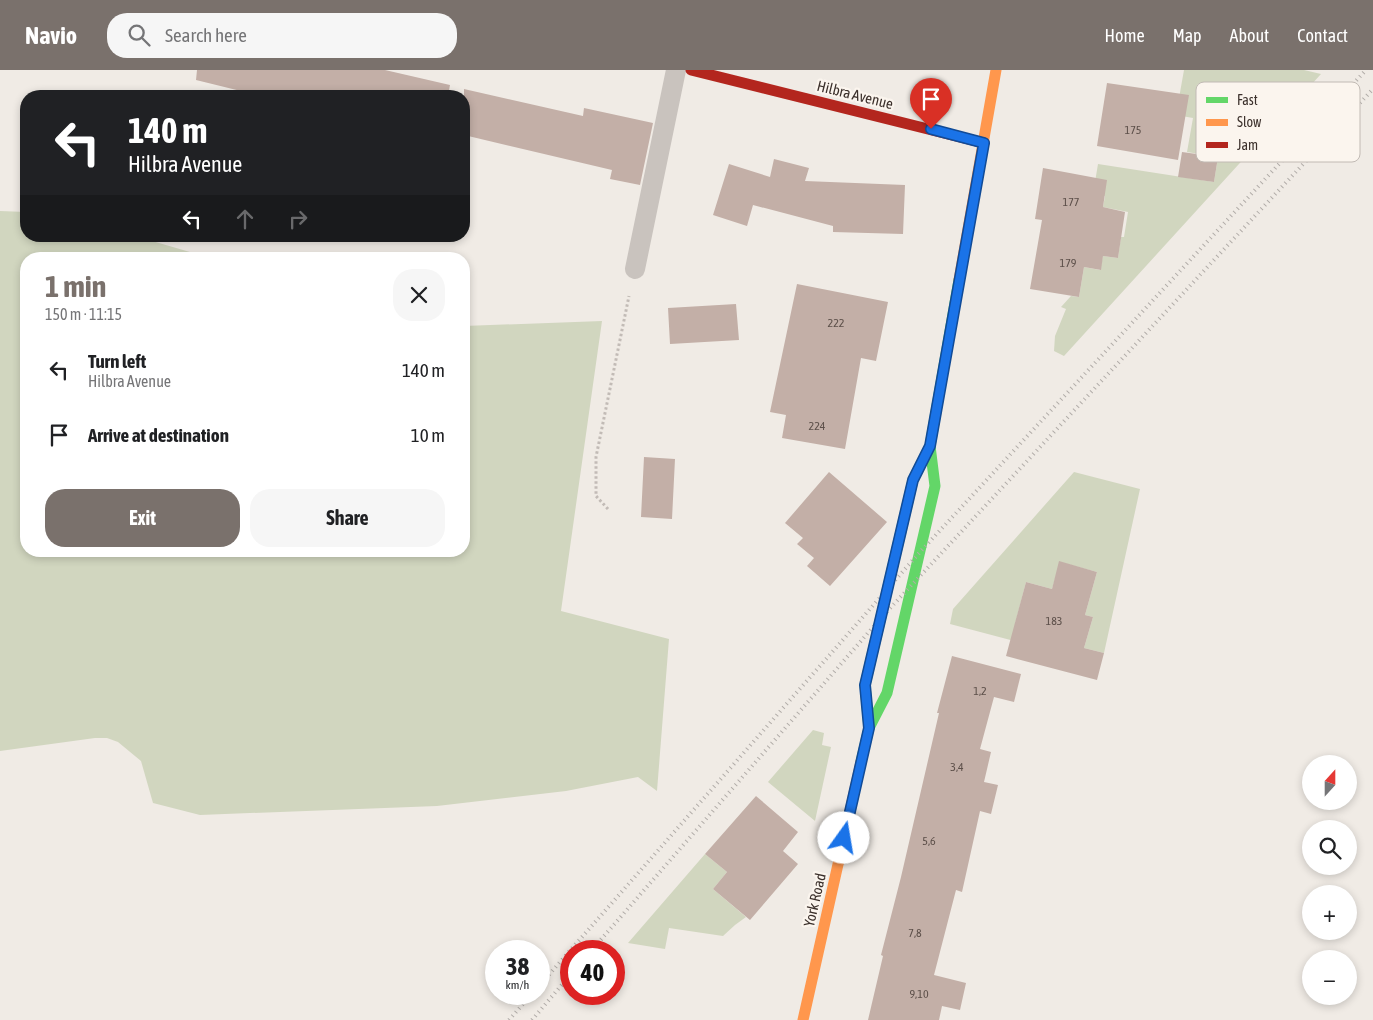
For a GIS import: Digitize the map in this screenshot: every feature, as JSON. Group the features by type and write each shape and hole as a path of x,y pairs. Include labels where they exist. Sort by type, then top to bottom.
{"street":[{"name":"Hilbra Avenue","path":"690,70 984,143"},
{"name":"York Road","path":"869,728 865,685 913,480 930,446 996,70"},
{"name":"York Road","path":"803,1020 869,728 887,693 935,486 930,446"}],"lane":[{"path":"635,269 676,70"}],"path":[{"path":"608,509 596,496 596,457 635,269"}],"green space":[{"path":"1184,70 1304,70 1321,74 1314,82 1196,82 1196,153 1187,152 1193,118 1176,115"},
{"path":"1217,162 1241,162 1064,356 1054,351 1055,336 1066,309 1061,307 1071,296 1079,297 1084,267 1100,270 1103,256 1118,258 1121,237 1124,237 1128,212 1103,207 1105,196 1093,194 1098,164 1214,182"},
{"path":"0,211 20,212 20,242 156,242 190,252 20,252 20,557 470,557 470,326 602,321 561,611 669,639 657,791 638,777 566,791 437,806 200,815 153,803 141,761 118,742 107,738 0,751"},
{"path":"1074,472 1140,489 1104,653 1084,648 1093,617 1085,615 1097,572 1060,562 1052,589 1026,582 1015,624 1038,630 1033,646 950,624 953,609"},
{"path":"813,730 824,733 822,745 831,747 815,821 768,782"},
{"path":"705,854 727,872 713,889 746,917 723,936 669,928 665,949 628,943"}],"building":[{"path":"197,70 385,70 450,85 449,90 237,90 196,80"},
{"path":"1107,83 1189,95 1178,160 1097,146"},
{"path":"470,90 583,116 584,108 653,123 640,185 610,179 612,170 470,136"},
{"path":"1182,152 1196,154 1196,162 1217,162 1214,182 1178,177"},
{"path":"774,159 809,168 805,181 905,185 903,234 833,232 833,226 753,205 747,226 713,215 729,164 770,177"},
{"path":"1043,168 1107,180 1103,207 1125,212 1118,258 1103,256 1101,270 1084,267 1079,297 1030,289 1042,220 1035,219"},
{"path":"797,284 888,302 876,361 861,358 845,449 782,438 786,415 770,412"},
{"path":"736,304 739,340 670,344 668,308"},
{"path":"644,457 675,459 672,519 641,517"},
{"path":"829,472 887,522 830,586 807,566 814,558 797,544 803,538 785,523"},
{"path":"1059,561 1097,572 1085,615 1093,617 1084,648 1104,653 1097,680 1006,656 1026,582 1052,589"},
{"path":"952,656 1021,674 1014,702 994,697 980,749 991,752 984,782 998,785 991,814 980,811 962,892 956,890 934,975 966,983 960,1010 942,1006 939,1020 868,1020 883,956 881,955"},
{"path":"756,796 798,832 783,851 798,864 750,920 713,889 727,872 705,854"}],"railway":[{"path":"1355,82 1366,70"},
{"path":"1360,103 1373,89"},
{"path":"550,973 920,552 1281,162"},
{"path":"601,940 881,618 1305,162"},
{"path":"532,1020 560,987"},
{"path":"509,1020 522,1005"}],"traffic: fast":[{"path":"869,728 887,693 935,486 930,446 959,280"},
{"path":"861,762 869,728 865,685 913,480 930,446"}],"traffic: slow":[{"path":"959,280 996,70"},
{"path":"803,1020 861,762"}],"traffic: jam":[{"path":"691,70 984,143"}],"route":[{"path":"844,838 869,728 865,685 913,480 930,446 942,388 984,143 931,129"}]}
